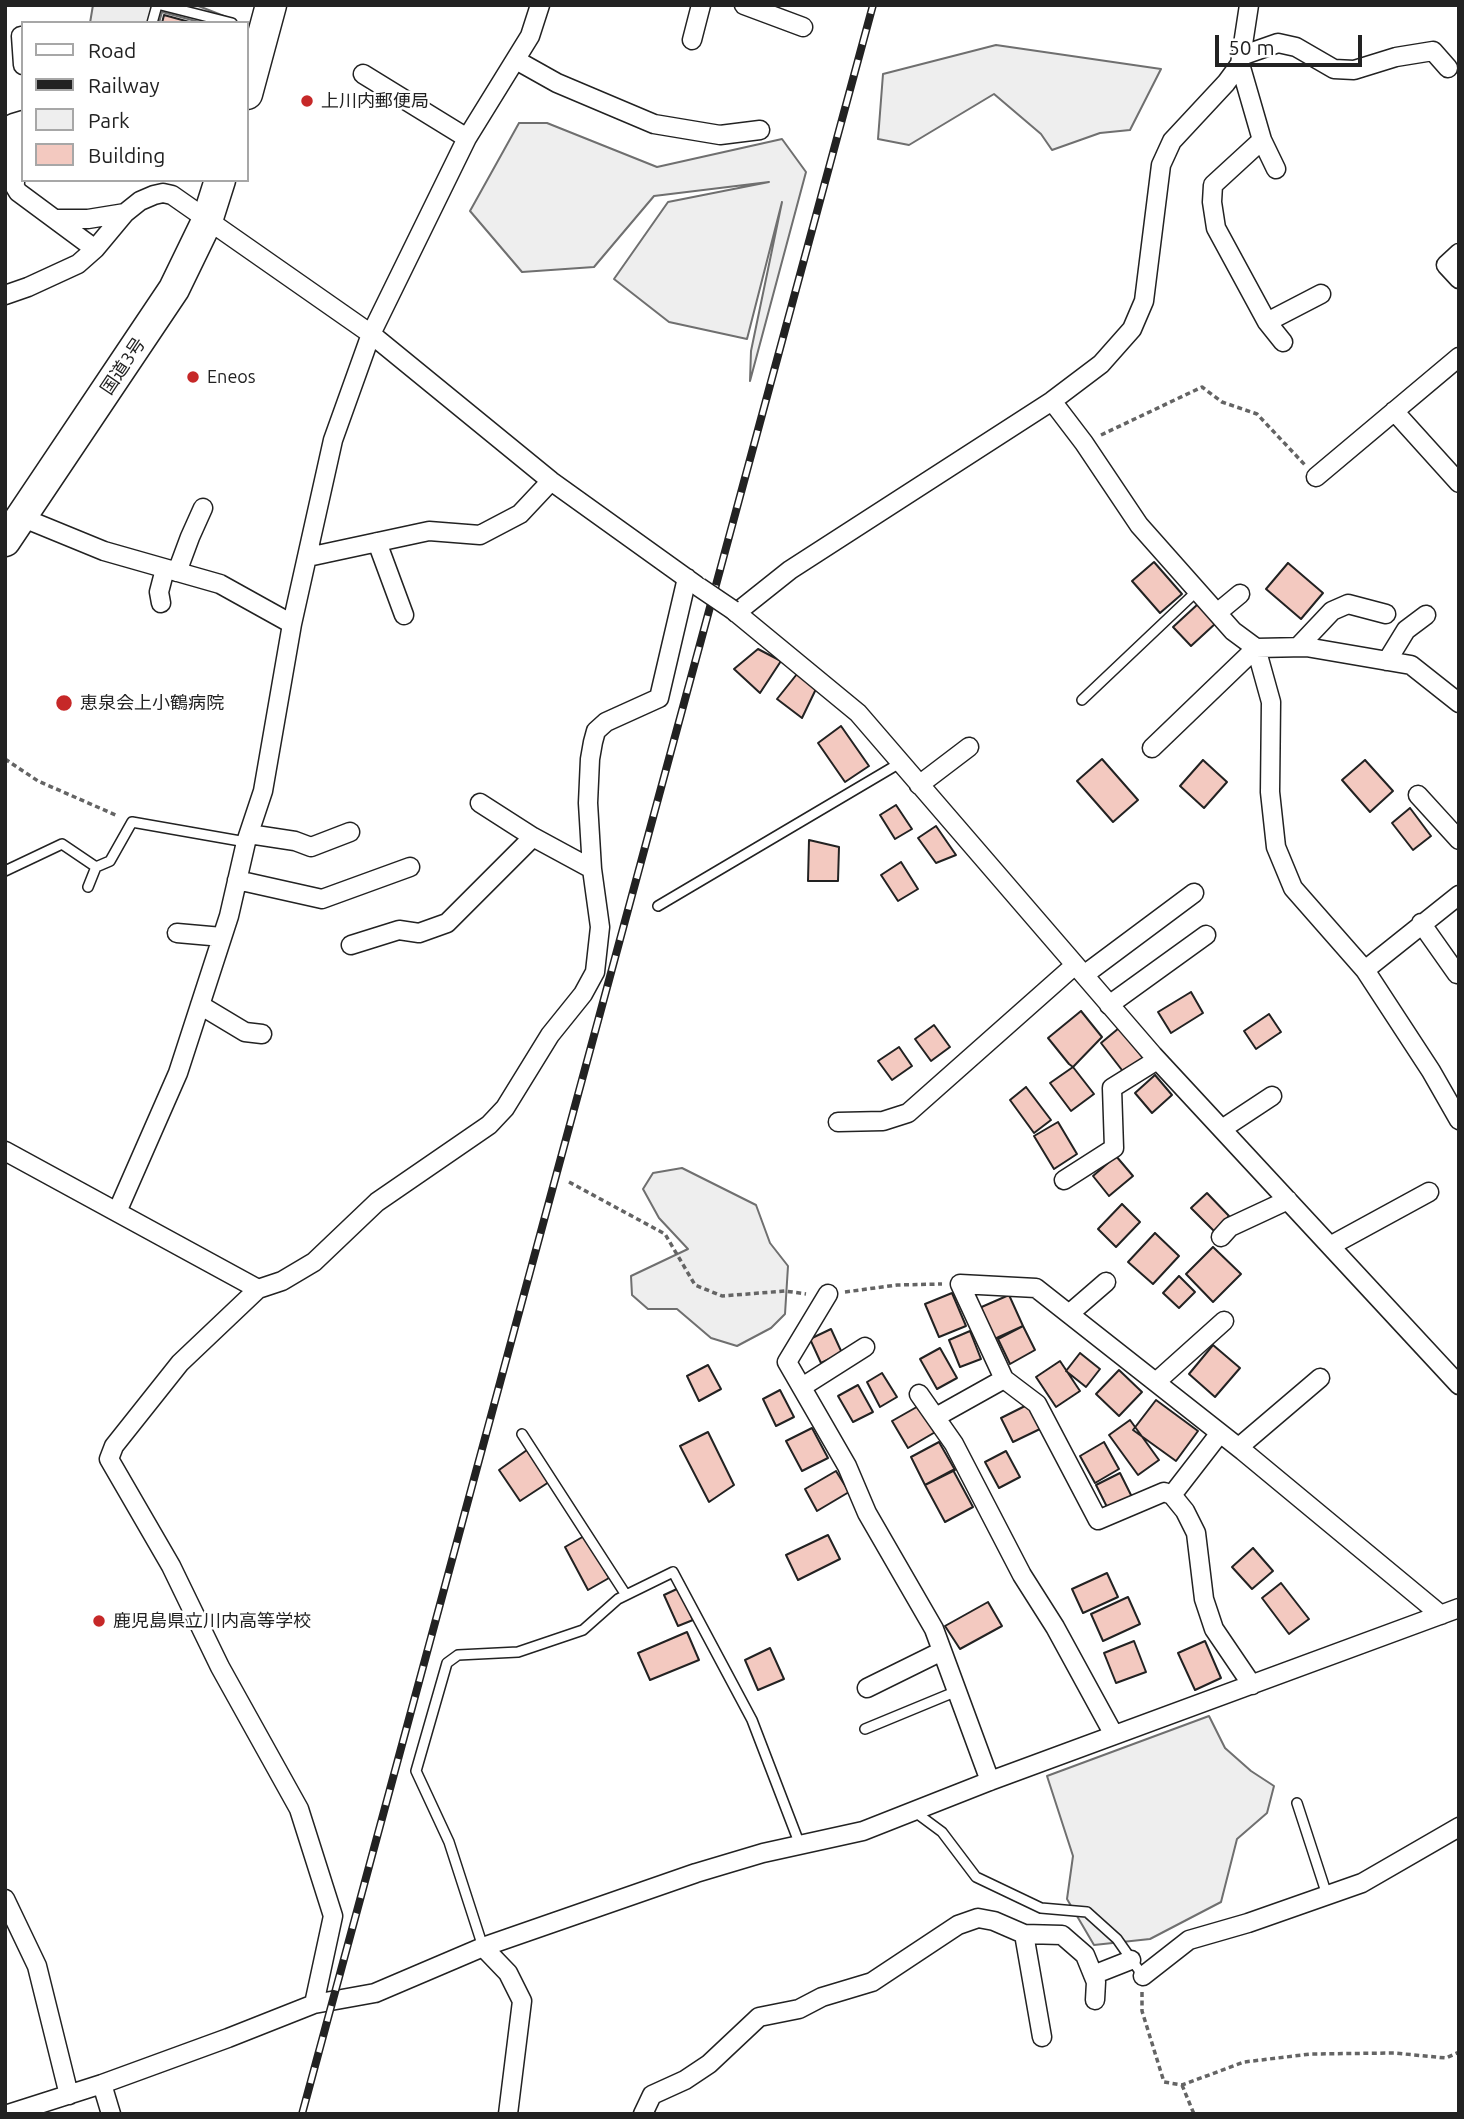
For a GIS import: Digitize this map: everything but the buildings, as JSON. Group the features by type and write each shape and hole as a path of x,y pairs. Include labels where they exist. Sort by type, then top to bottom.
{"highway":[{"path":"248,89 263,21"},
{"name":"国道3号","path":"13,529 174,289 207,221 219,182"}],"street":[{"path":"117,1212 178,1073 222,937 263,791 292,624 333,440 371,334 467,138 530,37 540,5"},
{"path":"692,40 701,5"},
{"path":"744,5 803,27"},
{"path":"734,611 790,570 1052,401 1101,364 1132,329 1144,300 1161,166 1172,141 1226,83 1240,60 1249,5"},
{"path":"1240,60 1279,43 1296,47 1334,69 1354,70 1396,57 1433,51 1448,68"},
{"path":"516,60 557,83 654,124 720,135 760,130"},
{"path":"1240,60 1262,140 1276,169"},
{"path":"363,74 467,138"},
{"path":"15,187 13,124 21,121"},
{"path":"1262,140 1213,185 1212,202 1216,228 1267,321 1283,342"},
{"path":"5,170 18,192 95,249"},
{"path":"5,295 78,264 95,249 125,213 140,201 163,193 172,195 371,334 551,481 734,611 858,713 1157,1060 1459,1385"},
{"path":"56,219 88,219 125,213"},
{"path":"1459,253 1446,265 1459,279"},
{"path":"1267,321 1321,294"},
{"path":"1316,477 1459,357"},
{"path":"1052,401 1084,443 1139,526 1233,631 1256,648 1307,647 1411,665 1459,703"},
{"path":"1394,411 1459,483"},
{"path":"308,557 429,531 480,535 520,513 551,481"},
{"path":"162,603 159,592 203,508"},
{"path":"13,529 104,551 220,584 292,624"},
{"path":"377,542 404,615"},
{"path":"314,2004 333,1916 299,1810 220,1667 171,1566 109,1459 114,1447 180,1363 258,1289 282,1280 314,1262 377,1202 489,1125 505,1108 550,1035 583,994 595,972 600,927 592,869 589,803 593,742 596,731 606,722 659,698 693,583"},
{"path":"1217,613 1240,594"},
{"path":"1298,647 1332,611 1348,604 1386,614"},
{"path":"1387,661 1406,630 1426,615"},
{"path":"1152,748 1256,648"},
{"path":"1256,648 1271,702 1270,792 1276,847 1293,888 1365,970 1431,1071 1459,1120"},
{"path":"919,785 969,747"},
{"path":"1418,795 1459,840"},
{"path":"480,803 533,837 592,869"},
{"path":"248,838 295,841 311,847 350,832"},
{"path":"351,945 398,930 419,933 447,923 533,837"},
{"path":"237,880 322,899 410,867"},
{"path":"838,1122 883,1121 908,1113 1080,970 1195,893"},
{"path":"1365,970 1459,895"},
{"path":"1421,923 1457,974"},
{"path":"177,933 222,937"},
{"path":"1109,1005 1206,935"},
{"path":"200,1005 245,1032 262,1034"},
{"path":"1064,1180 1114,1148 1112,1088 1157,1060"},
{"path":"1222,1129 1272,1096"},
{"path":"1114,1138 1128,1157"},
{"path":"5,1151 258,1289"},
{"path":"1330,1245 1429,1192"},
{"path":"1221,1237 1230,1227 1288,1200"},
{"path":"1069,1314 1106,1282"},
{"path":"1252,1685 1214,1629 1205,1599 1196,1533 1185,1511 1172,1495 1164,1492 1098,1520 1037,1404 1004,1380 960,1284 1036,1288 1239,1447 1441,1615"},
{"path":"828,1294 787,1362 847,1466 867,1513 934,1629 989,1781"},
{"path":"1156,1382 1224,1321"},
{"path":"803,1387 865,1347"},
{"path":"1239,1447 1320,1378"},
{"path":"936,1418 1004,1380"},
{"path":"919,1394 954,1444 1022,1575 1055,1627 1114,1735"},
{"path":"1172,1495 1220,1433"},
{"path":"8,2114 102,2084 314,2004 375,1993 483,1947 696,1873 863,1831 989,1781 1459,1608"},
{"path":"867,1688 942,1651"},
{"path":"1143,1976 1189,1940 1248,1923 1362,1883 1459,1828"},
{"path":"5,1899 37,1966 69,2095"},
{"path":"643,2114 652,2095 685,2080 709,2064 759,2017 799,2009 822,1997 872,1982 958,1925 978,1918 994,1921 1024,1934 1062,1935 1085,1955 1096,1982 1096,2000"},
{"path":"1024,1934 1042,2038"},
{"path":"483,1947 508,1973 522,2001 508,2114"},
{"path":"1093,1975 1131,1960"},
{"path":"102,2084 111,2114"}],"lane":[{"path":"159,5 224,21"},
{"path":"1082,700 1197,591"},
{"path":"658,906 900,762"},
{"path":"88,887 96,867 110,861 132,822 248,838"},
{"path":"5,871 62,844 96,867"},
{"path":"523,1434 626,1595"},
{"path":"483,1947 449,1842 416,1771 447,1663 458,1654 518,1652 583,1630 618,1599 673,1572 752,1720 800,1845"},
{"path":"865,1730 957,1691"},
{"path":"1297,1803 1327,1895"},
{"path":"914,1811 942,1832 976,1877 1041,1908 1087,1912 1117,1939 1143,1976"}],"path":[{"path":"1084,443 1202,387 1222,402 1257,414 1316,477"},
{"path":"5,759 38,781 132,822"},
{"path":"569,1182 665,1234 695,1285 722,1296 785,1291 828,1294 897,1285 960,1284"},
{"path":"1143,1976 1142,2011 1164,2082 1182,2085 1244,2062 1311,2054 1394,2053 1446,2058 1459,2053"},
{"path":"1182,2085 1194,2114"}],"green space":[{"path":"996,45 1161,69 1130,130 1100,133 1052,150 1041,134 994,94 909,145 878,139 883,74"},
{"path":"519,123 547,123 657,167 782,139 806,172 750,381 751,351 782,202 747,339 669,322 614,279 668,202 769,182 654,196 594,267 522,272 470,211"},
{"path":"682,1168 756,1205 770,1243 788,1266 785,1314 771,1328 737,1346 711,1338 677,1309 648,1309 632,1295 631,1276 688,1249 659,1218 643,1189 653,1173"},
{"path":"1209,1716 1225,1748 1251,1771 1274,1786 1267,1813 1237,1839 1221,1902 1150,1939 1094,1945 1067,1899 1073,1856 1047,1776"}],"shaded area":[{"path":"93,5 196,5 229,18 228,21 196,21 162,12 160,21 90,21"}],"railway":[{"path":"302,2114 873,5"}],"place":[{"name":"上川内郵便局","path":"307,101"},
{"name":"Eneos","path":"193,377"},
{"name":"恵泉会上小鶴病院","path":"64,703"},
{"name":"鹿児島県立川内高等学校","path":"99,1621"}]}
